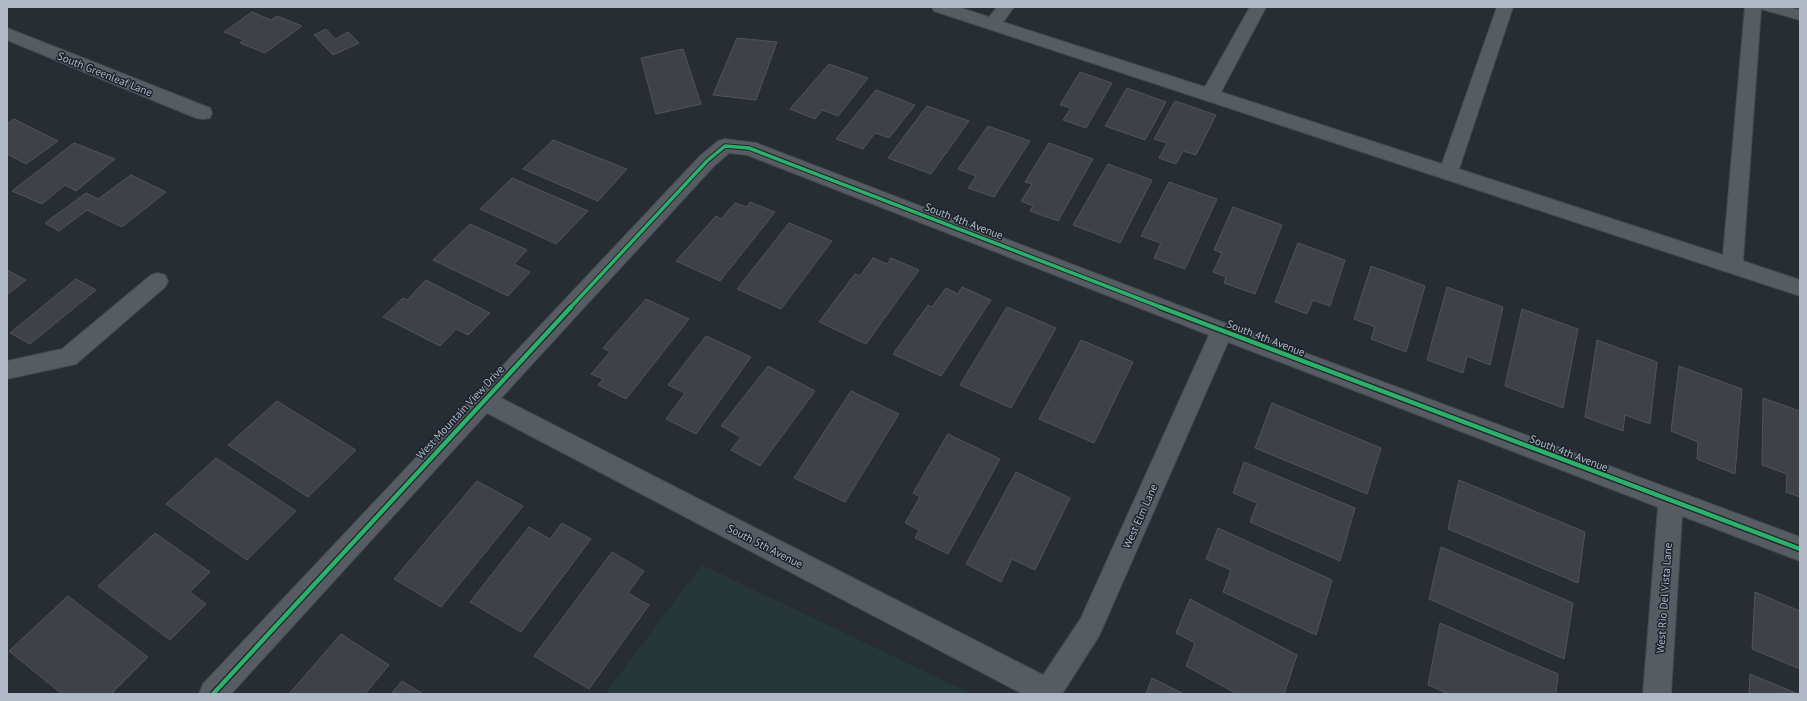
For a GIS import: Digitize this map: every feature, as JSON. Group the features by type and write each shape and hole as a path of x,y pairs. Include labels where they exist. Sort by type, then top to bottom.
{"street":[{"path":"940,7 1800,288"},
{"path":"992,24 1006,7"},
{"path":"1210,95 1258,7"},
{"path":"1448,173 1505,7"},
{"path":"1732,266 1753,7"},
{"path":"1768,7 1800,15"},
{"name":"South Greenleaf Lane","path":"7,34 203,113"},
{"name":"South 4th Avenue","path":"725,146 749,148 1222,331 1800,549"},
{"name":"West Mountain View Drive","path":"213,694 707,161 725,146"},
{"path":"7,370 68,357 158,281"},
{"name":"West Elm Lane","path":"1047,693 1090,627 1222,331"},
{"name":"South 5th Avenue","path":"484,400 1047,693"},
{"name":"West Rio Del Vista Lane","path":"1657,694 1671,501"}],"shaded area":[{"path":"702,565 972,694 605,694"}],"building":[{"path":"252,12 271,20 277,16 302,26 265,53 240,43 244,40 224,32"},
{"path":"326,29 335,39 348,32 359,43 333,55 314,35"},
{"path":"737,38 777,42 756,100 713,95"},
{"path":"683,49 701,104 656,114 641,58"},
{"path":"829,64 868,78 838,116 822,110 815,119 790,109"},
{"path":"1080,72 1112,83 1086,128 1063,120 1071,108 1060,105"},
{"path":"1127,88 1166,102 1145,140 1105,126"},
{"path":"876,90 915,105 889,138 875,133 863,149 836,139"},
{"path":"1175,101 1216,115 1196,155 1183,151 1176,164 1159,158 1167,143 1154,139"},
{"path":"927,106 969,121 931,174 888,158"},
{"path":"14,119 58,141 26,164 7,154 7,124"},
{"path":"988,126 1030,141 994,197 968,188 976,176 958,169"},
{"path":"553,140 627,169 598,201 523,169"},
{"path":"74,143 115,159 76,191 65,185 42,204 12,191"},
{"path":"1049,143 1093,159 1058,221 1030,211 1033,206 1021,201 1032,184 1025,182"},
{"path":"1108,164 1152,180 1120,243 1073,225"},
{"path":"131,175 166,192 122,227 87,210 59,231 45,223 86,193 98,199"},
{"path":"512,178 588,211 556,244 480,209"},
{"path":"1169,182 1217,199 1185,269 1154,258 1161,243 1141,236"},
{"path":"750,202 775,212 720,281 676,261 716,216 721,219 735,203 747,207"},
{"path":"1233,207 1282,225 1255,294 1224,283 1226,277 1213,272 1222,253 1214,250"},
{"path":"789,223 832,241 781,309 737,289"},
{"path":"470,224 527,250 514,264 530,272 508,296 433,260"},
{"path":"1298,243 1345,260 1330,306 1313,300 1307,314 1275,302"},
{"path":"873,258 887,264 891,258 919,270 866,344 819,322 855,274 860,276"},
{"path":"1371,266 1425,286 1406,352 1371,339 1375,327 1354,319"},
{"path":"7,270 26,280 7,295"},
{"path":"76,279 96,290 30,344 10,333"},
{"path":"426,280 490,313 468,335 456,329 440,346 383,317 403,298 407,300"},
{"path":"962,287 991,300 941,376 893,354 928,305 932,307 946,288 958,294"},
{"path":"1447,287 1503,307 1490,365 1467,356 1463,373 1427,360"},
{"path":"646,299 689,319 626,399 598,385 603,379 591,374 610,352 603,348"},
{"path":"1007,307 1056,328 1011,408 960,385"},
{"path":"1522,309 1578,329 1563,408 1505,386"},
{"path":"706,336 751,357 696,434 666,419 685,393 668,385"},
{"path":"1081,340 1133,362 1094,443 1039,419"},
{"path":"1597,340 1657,362 1650,424 1625,415 1623,431 1585,417"},
{"path":"768,366 815,391 760,466 731,450 741,437 721,426"},
{"path":"1679,366 1742,389 1735,474 1697,459 1698,442 1671,431"},
{"path":"851,391 899,414 845,502 794,478"},
{"path":"1763,398 1800,411 1800,497 1786,492 1787,474 1762,465"},
{"path":"277,401 356,450 308,497 228,445"},
{"path":"1272,403 1381,448 1367,494 1255,448"},
{"path":"948,434 1000,459 948,554 915,538 919,530 905,523 920,497 913,493"},
{"path":"216,458 296,511 247,560 166,504"},
{"path":"1244,462 1355,508 1340,561 1250,522 1257,503 1233,493"},
{"path":"1016,472 1070,498 1035,570 1012,559 1001,582 966,564"},
{"path":"1459,480 1585,532 1578,583 1448,529"},
{"path":"477,481 523,506 441,607 394,579"},
{"path":"562,523 591,539 521,632 470,602 529,527 550,539"},
{"path":"1218,528 1332,580 1316,635 1223,592 1231,570 1206,559"},
{"path":"155,533 210,572 190,592 206,604 170,640 98,586"},
{"path":"1441,547 1573,603 1564,659 1429,599"},
{"path":"612,552 644,571 628,593 649,605 589,689 534,656"},
{"path":"1755,592 1800,611 1800,669 1752,649"},
{"path":"68,596 148,657 111,694 62,694 9,651"},
{"path":"1190,599 1297,655 1284,694 1237,694 1186,666 1195,643 1176,633"},
{"path":"1440,623 1558,674 1556,694 1449,694 1428,685"},
{"path":"341,634 389,665 365,694 289,694"},
{"path":"1750,674 1798,694 1749,694"},
{"path":"1152,678 1184,694 1146,694"},
{"path":"402,681 423,694 391,694"}],"cycle path":[{"path":"213,694 707,161 725,146 749,148 1222,331 1800,549"}]}
